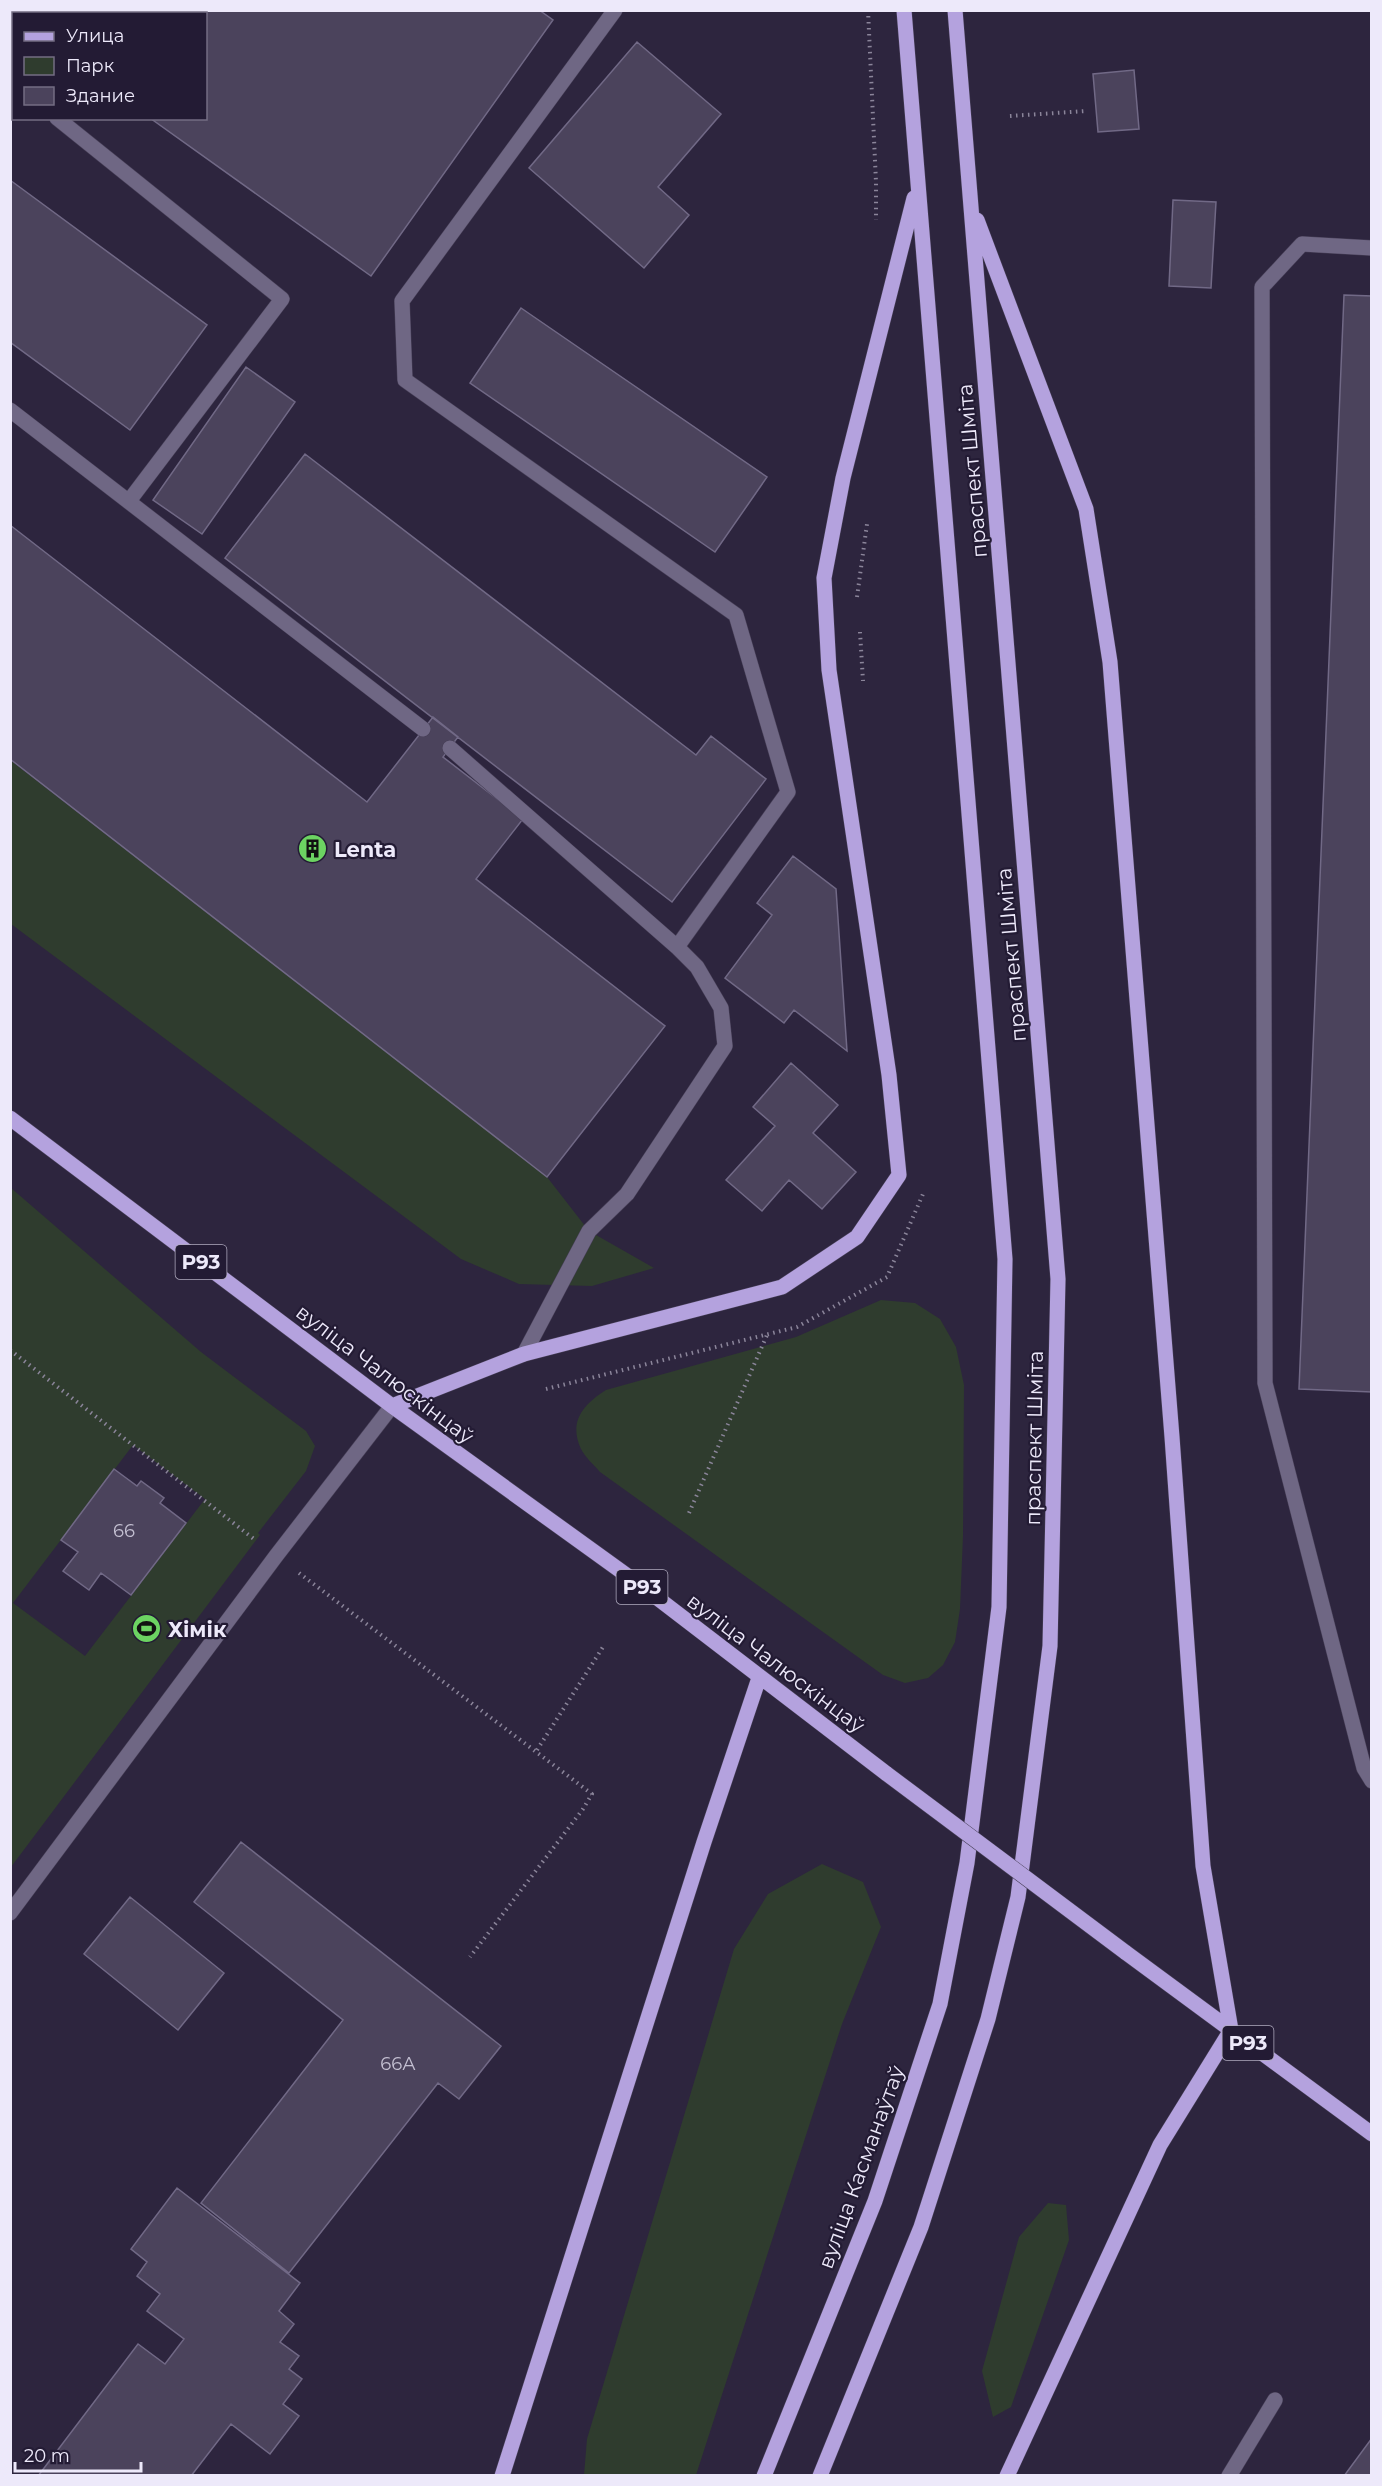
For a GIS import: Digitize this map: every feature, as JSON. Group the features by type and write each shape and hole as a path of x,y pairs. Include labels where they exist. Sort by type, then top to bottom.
{"main road":[{"name":"праспект Шміта","path":"904,10 1005,1259 999,1607 967,1863"},
{"name":"праспект Шміта","path":"820,2475 921,2227 988,2019 1018,1897 1050,1646 1058,1279 955,10"},
{"path":"392,1406 524,1354 782,1287 857,1237 899,1175 889,1075 829,670 824,578 843,478 917,186"},
{"path":"971,203 1086,509 1110,662 1172,1425 1203,1866 1231,2030 1160,2145 1006,2475"},
{"name":"вуліца Чалюскінцаў","path":"10,1118 392,1406 643,1587 759,1678 1371,2134"},
{"path":"502,2475 704,1842 759,1678"},
{"name":"вуліца Касманаўтаў","path":"764,2475 875,2201 940,2004 967,1863"}],"street":[{"path":"615,10 402,302 405,380 735,615 788,792 677,947"},
{"path":"59,120 282,299 129,501"},
{"path":"1371,248 1302,244 1262,287 1262,323 1265,1383 1364,1768 1371,1781"},
{"path":"10,410 423,729"},
{"path":"450,748 677,947 697,967 722,1008 724,1046 627,1194 589,1231 524,1354"},
{"path":"10,1913 276,1556 392,1406"},
{"path":"1229,2475 1275,2400"}],"path":[{"path":"1010,116 1086,111"},
{"path":"689,1514 767,1335"},
{"path":"537,1750 603,1647"},
{"path":"470,1957 592,1794"}],"green space":[{"path":"10,760 547,1177 589,1231 654,1268 592,1286 519,1284 461,1259 11,924"},
{"path":"11,1188 201,1352 306,1431 315,1446 306,1471 258,1533 260,1535 11,1867","holes":["133,1445 205,1499 85,1656 13,1603"]},
{"path":"881,1300 915,1303 940,1319 956,1347 964,1385 963,1536 960,1609 955,1642 943,1665 928,1678 905,1683 883,1675 600,1472 581,1449 576,1430 580,1414 585,1407 606,1390 796,1337"},
{"path":"822,1864 863,1882 881,1927 842,2024 696,2475 584,2475 587,2439 734,1949 768,1894"},
{"path":"1048,2203 1066,2205 1069,2240 1011,2407 993,2417 982,2371 1019,2237"}],"building":[{"path":"10,10 539,10 553,20 371,276 153,120 207,120 207,12 12,12 12,20"},
{"path":"637,42 721,114 658,187 689,215 644,268 529,168"},
{"path":"1134,70 1139,129 1098,132 1093,74"},
{"path":"10,180 207,325 130,430 10,342"},
{"path":"1173,200 1216,202 1211,288 1169,286"},
{"path":"1344,295 1372,296 1372,1392 1299,1389"},
{"path":"521,308 767,477 715,552 470,383"},
{"path":"246,367 295,402 202,534 153,500"},
{"path":"305,454 696,755 711,736 766,779 672,902 225,558"},
{"name":"Lenta","path":"10,525 367,802 433,717 458,737 443,757 523,819 476,879 665,1026 547,1177 10,759"},
{"path":"793,856 836,889 847,1051 794,1010 784,1023 725,978 772,915 757,903"},
{"path":"791,1063 838,1105 813,1133 856,1172 822,1209 789,1180 762,1211 726,1180 775,1126 753,1107"},
{"path":"114,1469 137,1486 141,1481 164,1498 160,1503 186,1523 131,1595 101,1573 89,1590 63,1571 78,1552 61,1540"},
{"path":"241,1842 501,2046 459,2099 438,2083 289,2273 201,2203 343,2020 194,1902"},
{"path":"130,1897 224,1973 178,2030 84,1954"},
{"path":"177,2188 300,2283 279,2311 294,2324 280,2342 299,2356 289,2369 302,2379 283,2404 299,2416 270,2454 231,2424 191,2476 38,2476 138,2344 165,2364 184,2339 147,2311 160,2294 137,2276 147,2262 131,2249"},
{"path":"1372,2438 1372,2476 1344,2476"}],"place":[{"name":"Lenta","path":"313,849"},
{"name":"Хімік","path":"147,1629"}]}
